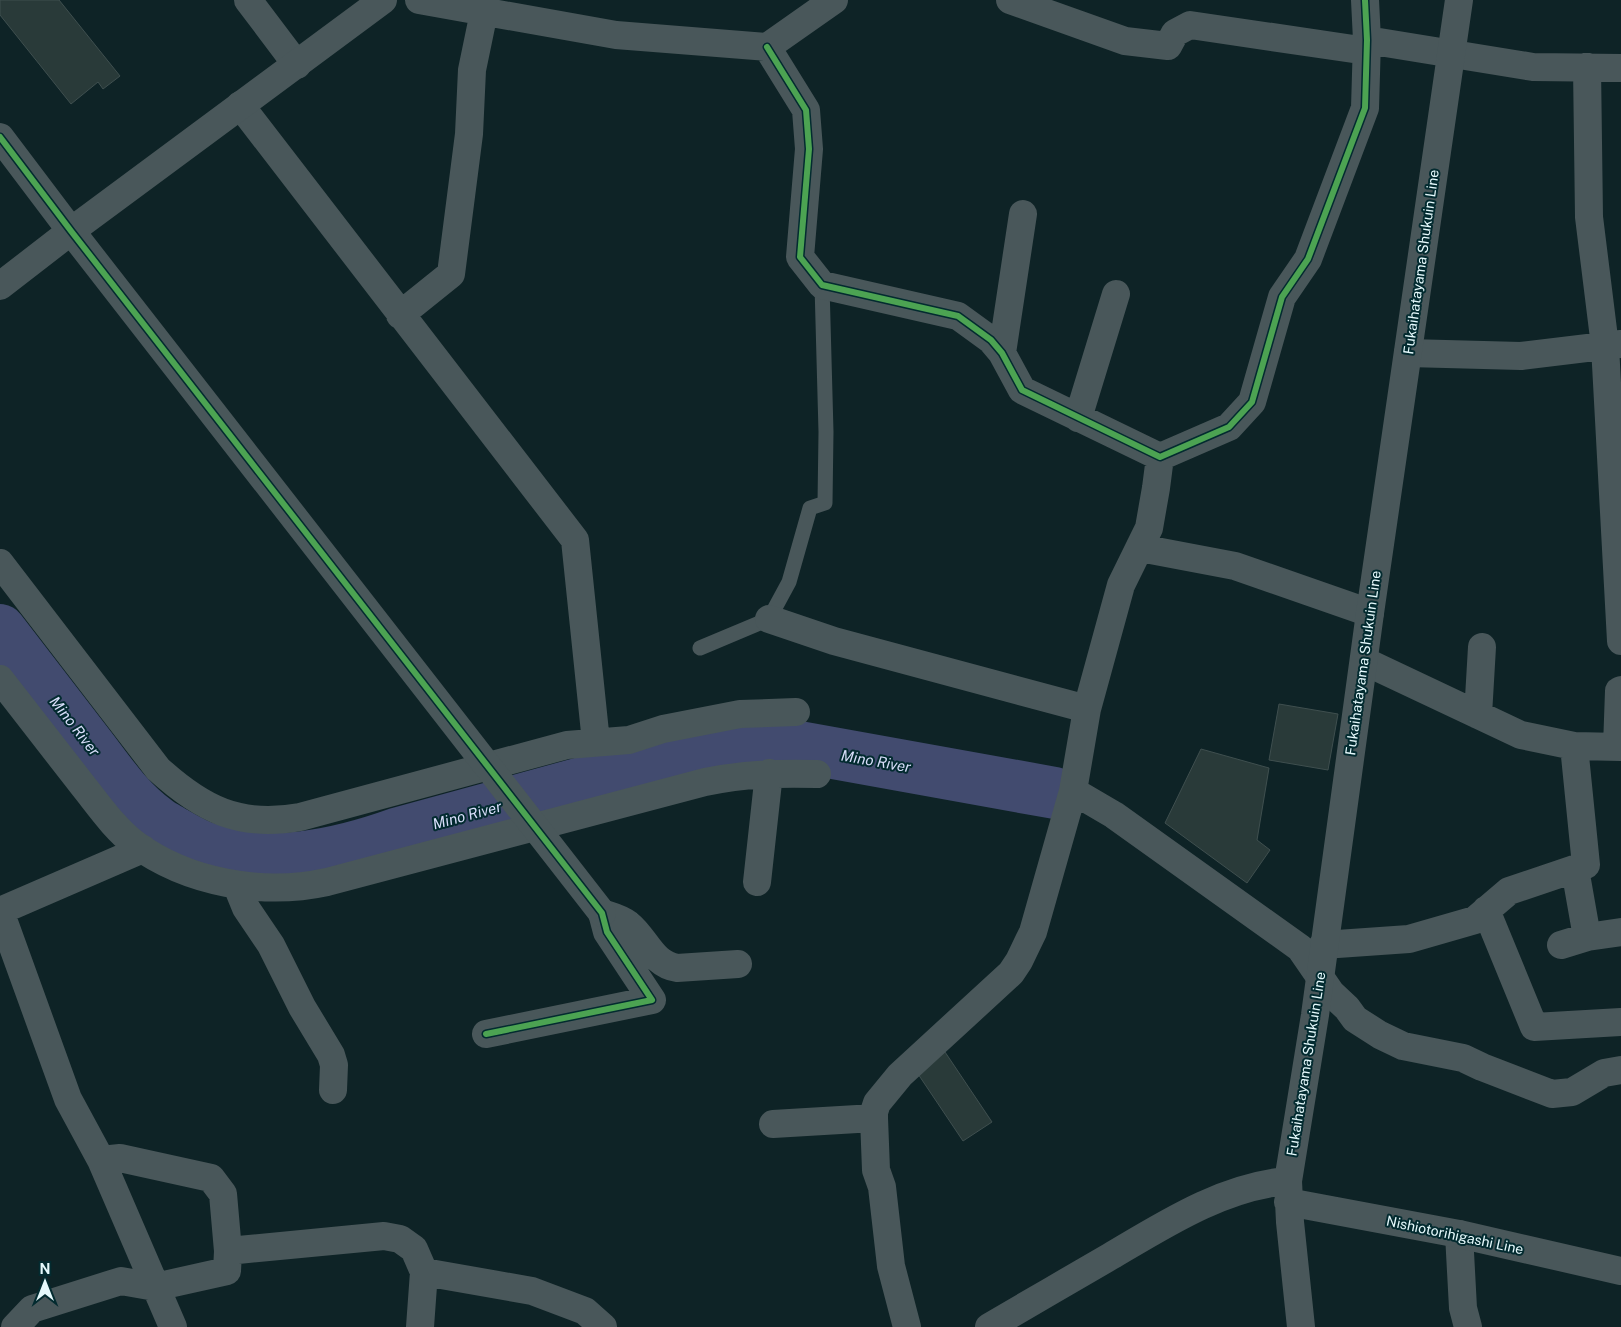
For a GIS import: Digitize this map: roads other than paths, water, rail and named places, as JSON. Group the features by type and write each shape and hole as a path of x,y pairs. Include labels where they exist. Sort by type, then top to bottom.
{"street":[{"path":"248,0 297,65"},
{"path":"0,286 71,231 383,0"},
{"path":"419,0 616,35 767,47 834,0"},
{"path":"1010,0 1125,41 1168,46 1175,33 1190,25 1450,54 1533,66 1621,68"},
{"path":"767,47 806,110 809,149 800,257 822,285 958,316 991,340 1002,353 1022,390 1160,457 1229,427 1252,402 1282,297 1308,259 1365,108 1367,45 1365,0"},
{"name":"Fukaihatayama Shukuin Line","path":"1301,1327 1288,1192 1458,0"},
{"path":"400,315 451,274 469,134 472,70 484,12"},
{"path":"1587,67 1588,217 1613,345 1621,641"},
{"path":"240,105 575,540 596,742"},
{"path":"0,137 71,231 602,913 607,932 652,1000 486,1034"},
{"path":"1002,353 1023,214"},
{"path":"1078,418 1116,294"},
{"path":"1408,353 1520,356 1613,345"},
{"path":"907,1327 891,1266 882,1187 876,1170 874,1108 900,1075 1005,980 1020,961 1033,932 1073,791 1087,709 1122,585 1149,528 1160,457"},
{"path":"1140,548 1235,566 1370,613"},
{"path":"0,563 158,769 182,790 206,805 222,813 254,820 284,820 319,812 567,745 629,740 663,729 740,714 796,712"},
{"path":"768,619 834,641 1087,709"},
{"path":"1478,715 1482,647"},
{"path":"1364,661 1520,735 1574,746 1619,747 1619,691 1621,690"},
{"path":"0,679 99,807 128,838 143,849 185,871 237,886 282,887 318,884 530,820 704,782 742,775 769,773 817,774"},
{"path":"1323,944 1409,939 1475,920 1509,891 1586,865 1574,746"},
{"path":"757,882 769,773"},
{"path":"1073,791 1114,815 1300,948 1331,993 1347,1008 1355,1019 1387,1038 1403,1046 1464,1058 1545,1092 1559,1094 1572,1092 1604,1073 1621,1070"},
{"path":"143,849 0,911 68,1099 101,1160 154,1287 173,1327"},
{"path":"1575,869 1587,937"},
{"path":"237,886 246,908 271,945 302,1007 331,1055 334,1065 333,1090"},
{"path":"1486,910 1534,1027 1621,1022"},
{"path":"602,913 628,924 658,960 668,967 738,964"},
{"path":"1561,945 1587,937 1621,932"},
{"path":"772,1124 874,1118"},
{"path":"15,1327 32,1309 121,1281 154,1287 227,1271 228,1251 223,1194 211,1178 120,1158 101,1160"},
{"name":"Nishiotorihigashi Line","path":"989,1327 1156,1229 1198,1208 1268,1183 1288,1192 1621,1271"},
{"path":"1459,1234 1463,1308 1468,1327"},
{"path":"228,1251 384,1236 400,1238 414,1249 424,1272 420,1327"},
{"path":"424,1272 532,1291 585,1311 604,1327"}],"lane":[{"path":"700,648 768,619 789,582 810,508 825,503 826,432 822,285"}],"waterway":[{"name":"Mino River","path":"0,630 113,777 137,805 160,824 189,840 206,848 230,855 279,859 303,857 352,848 399,833 713,747 733,745 764,744 794,746 1055,793"}]}
